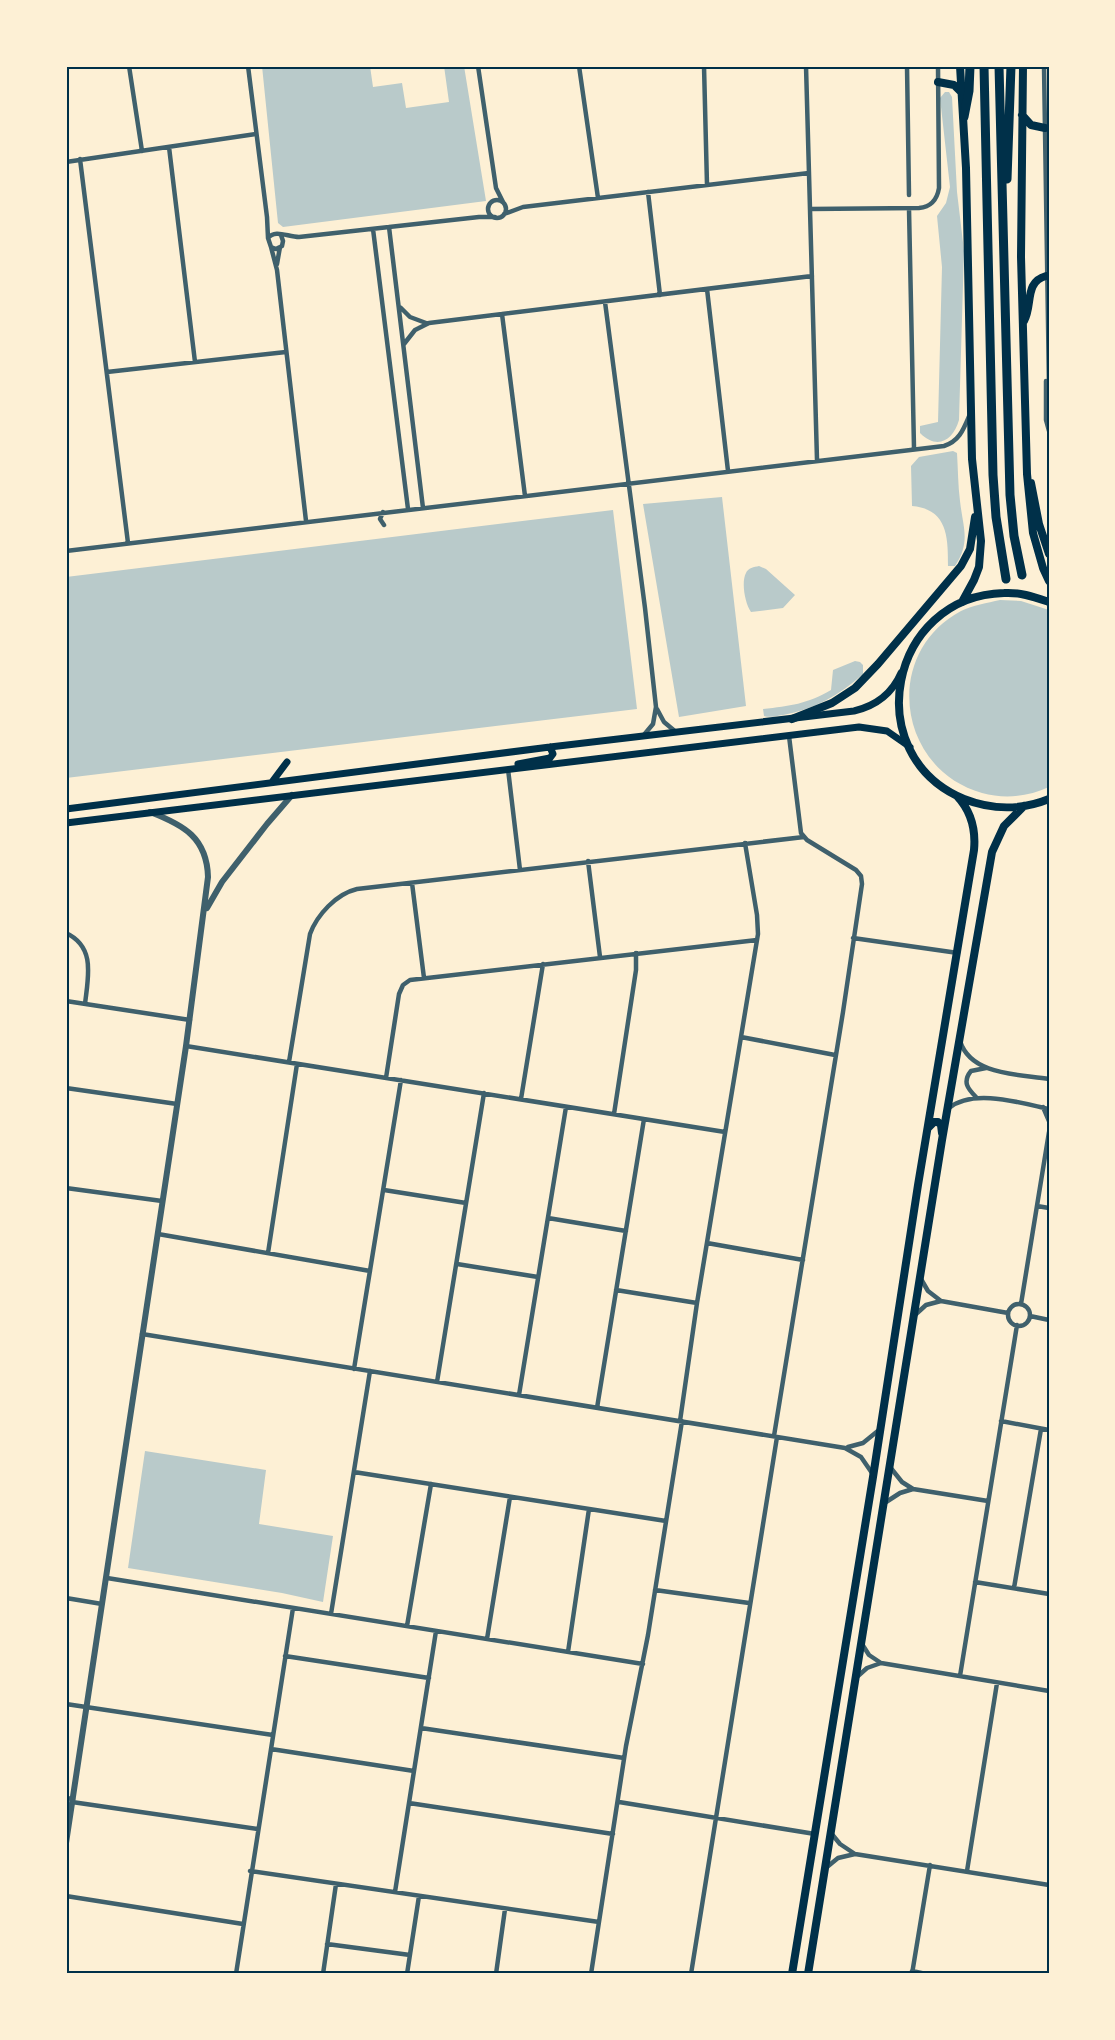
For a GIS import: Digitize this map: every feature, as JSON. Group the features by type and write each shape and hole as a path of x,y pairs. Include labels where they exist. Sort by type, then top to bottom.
{"highway":[{"path":"964,117 969,91 970,66"},
{"path":"984,66 993,475 998,537 1006,579"},
{"path":"999,66 1010,495 1014,536 1022,575"},
{"path":"1003,199 1008,158 1011,66"}],"main road":[{"path":"960,66 964,117 972,459 981,554 974,580 962,602"},
{"path":"1023,66 1021,257 1027,474 1033,532 1049,581"},
{"path":"938,82 954,85 962,93"},
{"path":"1022,115 1031,125 1044,128"},
{"path":"1023,322 1029,308 1031,288 1039,279 1046,276"},
{"path":"1027,474 1049,554"},
{"path":"792,719 844,696 878,664 952,579 966,558 972,540 976,507"},
{"path":"68,807 863,709 887,694 924,630 948,609 984,595 1006,593 1028,595 1049,602"},
{"path":"902,671 898,703 900,719 910,747 936,782 957,796 990,806 1024,806 1049,799"},
{"path":"66,823 868,727 886,731 910,747"},
{"path":"508,769 518,764 550,758 553,754 550,747"},
{"path":"272,782 287,762"},
{"path":"792,1974 958,953 975,835 969,814 957,796"},
{"path":"808,1974 942,1140 992,852 1004,826 1024,806"},
{"path":"928,1128 934,1122 940,1123 942,1140"}],"street":[{"path":"129,66 142,151"},
{"path":"248,66 268,238 277,270 306,521"},
{"path":"478,66 496,188 506,209 504,214"},
{"path":"579,66 598,198"},
{"path":"704,66 706,185"},
{"path":"806,66 817,460"},
{"path":"907,66 909,195"},
{"path":"810,209 909,209 928,206 938,195 938,66"},
{"path":"1044,66 1047,88 1044,128 1048,237 1046,414 1049,431"},
{"path":"66,162 256,134"},
{"path":"169,147 195,362"},
{"path":"80,159 128,543"},
{"path":"268,238 271,234 299,237 495,217 523,207 809,173"},
{"path":"474,218 489,207 496,188"},
{"path":"648,192 660,295"},
{"path":"493,201 498,200 523,207"},
{"path":"489,207 489,212 495,217"},
{"path":"909,209 914,448"},
{"path":"267,217 283,239 277,270"},
{"path":"389,227 423,508"},
{"path":"373,229 408,509"},
{"path":"271,247 276,249 299,237"},
{"path":"404,344 415,330 429,323 812,276"},
{"path":"706,289 728,471"},
{"path":"605,302 656,707 652,724 642,737"},
{"path":"399,306 410,317 429,323"},
{"path":"502,314 525,496"},
{"path":"107,372 286,352"},
{"path":"1047,367 1049,385"},
{"path":"66,551 944,446 953,442 962,432 972,408"},
{"path":"383,512 380,519 384,525"},
{"path":"656,707 664,722 678,733"},
{"path":"690,1974 862,884 861,876 856,870 804,837 800,829 789,736"},
{"path":"508,769 520,870"},
{"path":"205,912 222,882 292,795"},
{"path":"66,1842 70,1800 107,1578 205,912 208,870 199,844 183,827 149,812"},
{"path":"289,1062 308,940 318,919 337,898 346,892 588,861 804,837"},
{"path":"591,1974 624,1758 655,1590 697,1303 757,940 757,915 745,843"},
{"path":"588,861 600,957"},
{"path":"411,883 424,978"},
{"path":"66,933 80,942 88,957 85,1004"},
{"path":"853,938 958,953"},
{"path":"386,1078 400,989 410,980 757,940"},
{"path":"614,1114 636,970 636,953"},
{"path":"521,1099 543,964"},
{"path":"66,1001 190,1020"},
{"path":"741,1037 836,1055"},
{"path":"960,1040 969,1057 986,1068"},
{"path":"186,1046 725,1132"},
{"path":"268,1253 297,1064"},
{"path":"976,1097 967,1088 966,1079 971,1071 986,1068 1049,1079"},
{"path":"354,1369 401,1080"},
{"path":"66,1088 177,1104"},
{"path":"437,1382 484,1093"},
{"path":"947,1110 960,1100 976,1097 1049,1108"},
{"path":"519,1395 566,1107"},
{"path":"1043,1107 1049,1121"},
{"path":"597,1408 644,1119"},
{"path":"1021,1304 1049,1132"},
{"path":"66,1188 162,1201"},
{"path":"384,1190 466,1203"},
{"path":"1037,1206 1049,1208"},
{"path":"548,1218 626,1231"},
{"path":"158,1234 370,1271"},
{"path":"707,1243 803,1260"},
{"path":"457,1264 538,1278"},
{"path":"921,1276 928,1291 941,1301"},
{"path":"616,1290 697,1303"},
{"path":"915,1315 926,1305 941,1301 1008,1313"},
{"path":"1008,1313 1014,1305 1021,1304 1027,1307 1030,1316"},
{"path":"1008,1313 1010,1319 1017,1325 1024,1324 1030,1316"},
{"path":"1030,1316 1049,1320"},
{"path":"960,1676 1017,1325"},
{"path":"142,1334 845,1448 861,1457 873,1477"},
{"path":"331,1614 370,1371"},
{"path":"1001,1421 1049,1430"},
{"path":"845,1448 863,1443 881,1427"},
{"path":"1014,1588 1041,1429"},
{"path":"890,1466 897,1477 913,1489"},
{"path":"354,1472 666,1521"},
{"path":"407,1626 431,1484"},
{"path":"883,1504 900,1493 913,1489 988,1501"},
{"path":"487,1639 510,1497"},
{"path":"568,1652 589,1509"},
{"path":"107,1578 643,1664"},
{"path":"975,1582 1049,1594"},
{"path":"655,1590 749,1603"},
{"path":"66,1598 102,1604"},
{"path":"236,1974 250,1871 293,1608"},
{"path":"395,1892 436,1631"},
{"path":"862,1642 869,1655 881,1663 1049,1691"},
{"path":"285,1656 429,1678"},
{"path":"856,1678 867,1668 881,1663"},
{"path":"967,1871 997,1683"},
{"path":"66,1704 273,1735"},
{"path":"421,1728 624,1758"},
{"path":"271,1749 414,1771"},
{"path":"70,1800 258,1829"},
{"path":"619,1802 815,1834"},
{"path":"409,1803 613,1834"},
{"path":"831,1833 840,1844 855,1854"},
{"path":"825,1869 838,1858 855,1854 1049,1884"},
{"path":"926,1974 912,1973 930,1865"},
{"path":"250,1871 599,1922"},
{"path":"323,1974 336,1884"},
{"path":"66,1896 243,1924"},
{"path":"407,1974 418,1896"},
{"path":"496,1974 505,1909"},
{"path":"327,1944 410,1954"}],"shaded area":[{"path":"262,66 370,66 373,87 402,83 406,108 449,102 444,66 464,66 486,201 283,227 278,223"},
{"path":"945,92 949,92 952,97 957,192 964,251 959,420 949,438 938,442 920,433 920,426 938,422 942,267 937,216 946,203 950,187 940,98"},
{"path":"953,451 957,453 964,542 963,550 955,566 948,566 944,527 933,513 924,508 912,506 911,466 919,457"},
{"path":"722,497 746,706 679,717 643,504"},
{"path":"613,510 637,709 66,778 66,577"},
{"path":"759,566 766,569 795,595 783,608 751,612 744,593 744,582 748,570"},
{"path":"1000,600 1021,601 1049,610 1049,787 1016,796 982,793 953,780 932,760 917,736 910,709 911,681 919,654 936,630 961,611"},
{"path":"855,661 863,665 863,674 845,689 816,705 773,717 764,716 763,709 798,704 831,690 833,670"},
{"path":"145,1451 266,1470 259,1524 333,1536 323,1602 282,1593 128,1568"}]}
